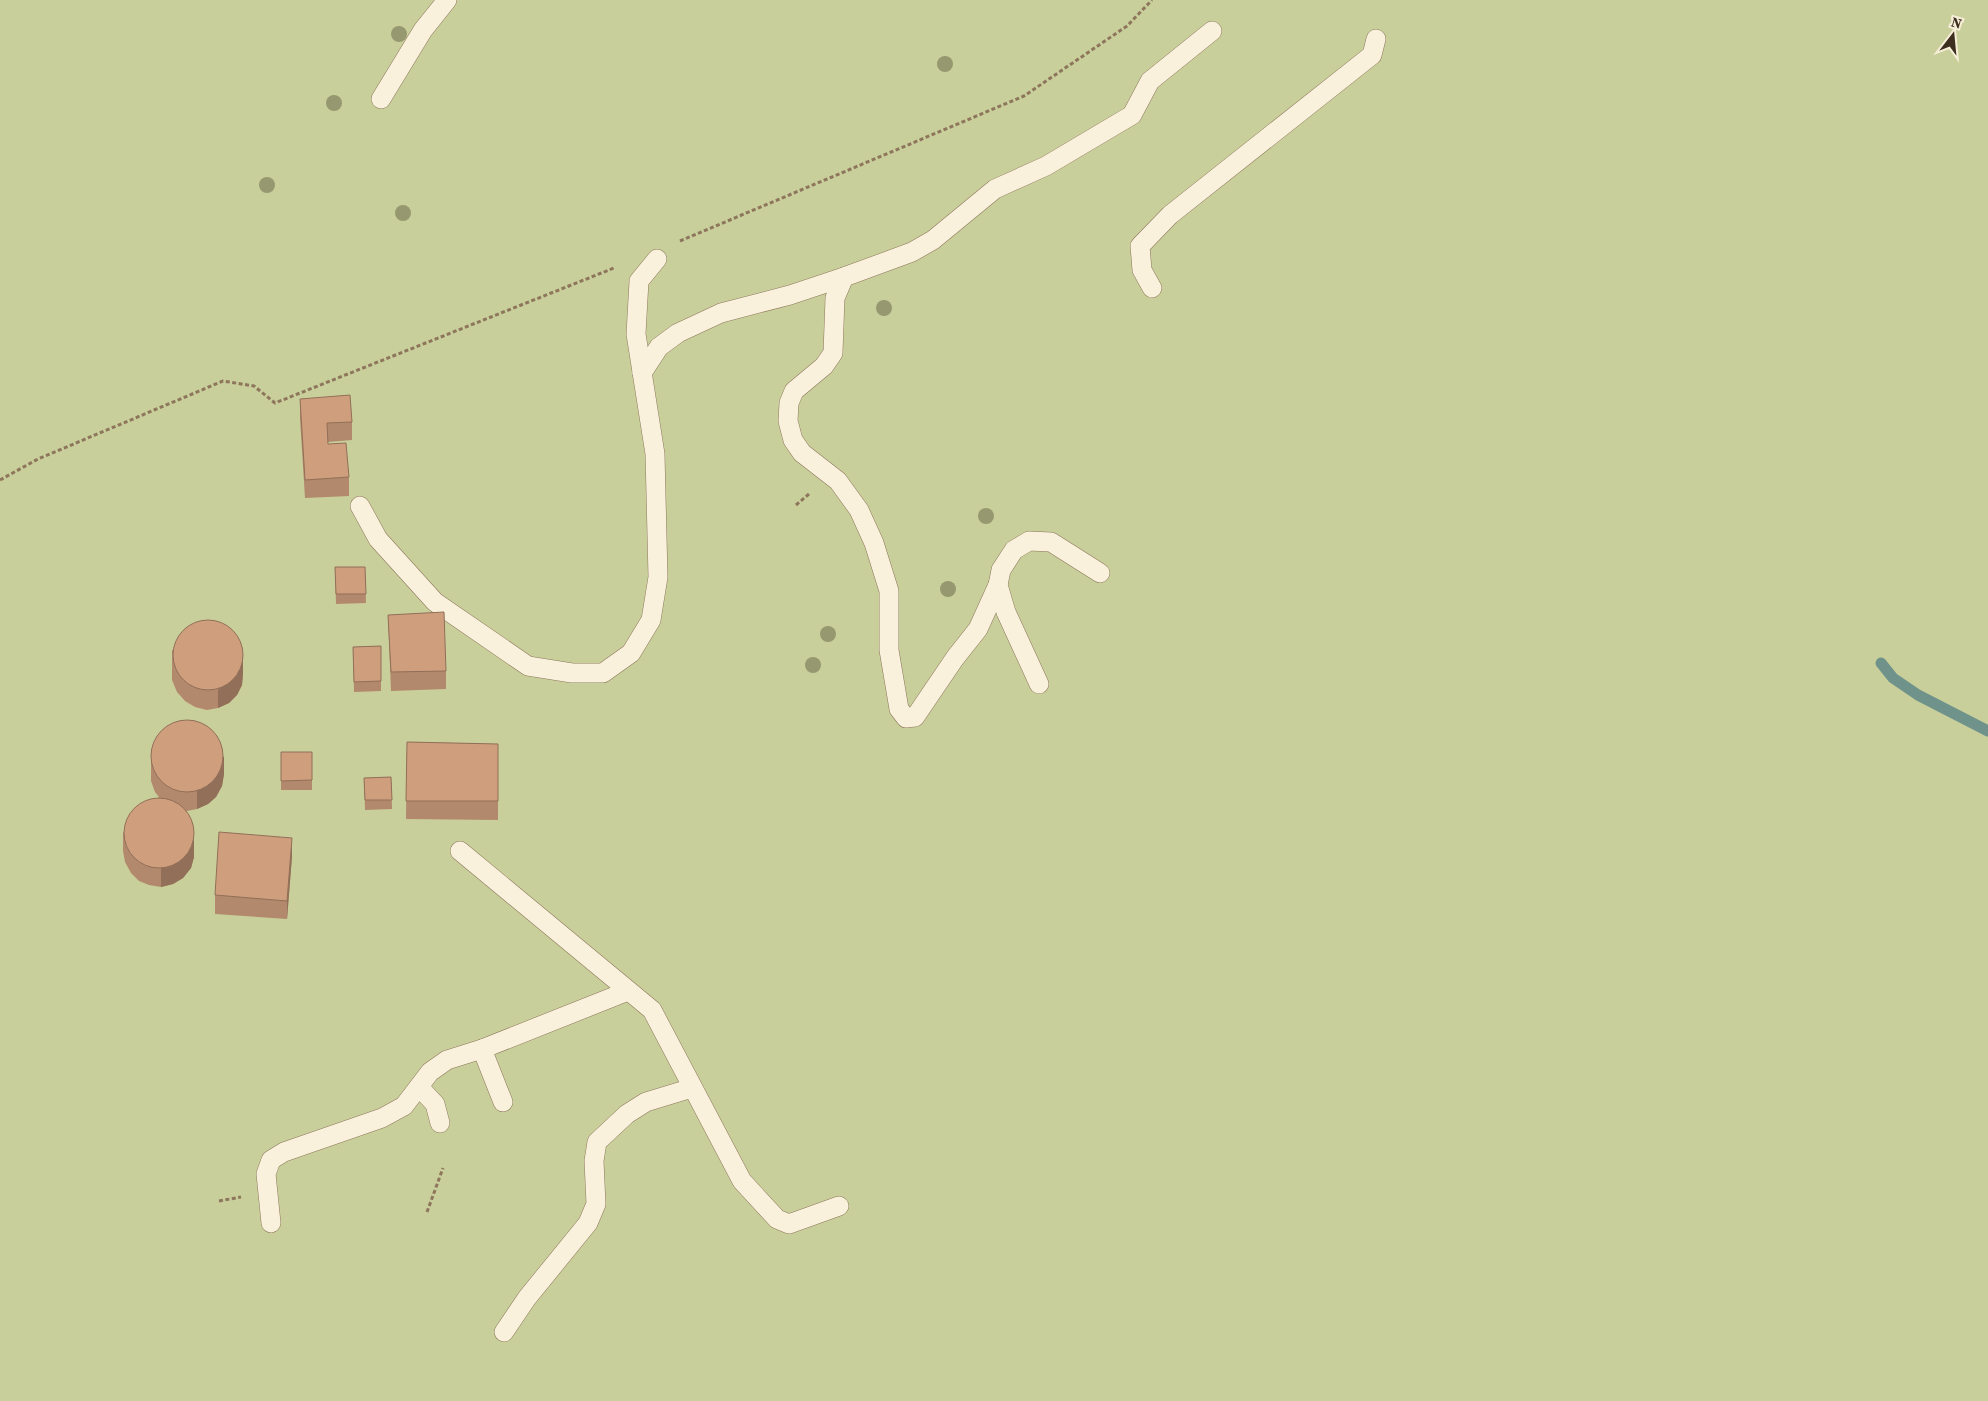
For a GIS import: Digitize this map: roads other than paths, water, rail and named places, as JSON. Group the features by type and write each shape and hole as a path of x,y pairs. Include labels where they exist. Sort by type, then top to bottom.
{"lane":[{"path":"381,98 423,30 447,0"},
{"path":"642,373 659,347 678,333 721,313 790,295 844,277 912,252 933,240 995,189 1046,166 1132,116 1150,81 1212,30"},
{"path":"1152,288 1142,270 1140,246 1170,215 1372,55 1376,39"},
{"path":"360,506 378,539 435,602 528,666 572,673 603,673 631,653 651,620 658,578 655,454 636,334 640,281 657,259"},
{"path":"844,277 835,298 833,353 824,366 794,391 788,403 788,421 793,440 802,454 838,481 859,510 874,543 889,591 889,650 899,709 906,718 914,717 955,658 978,629 998,585 1002,570 1014,550 1029,541 1051,542 1100,573"},
{"path":"998,585 1006,612 1039,684"},
{"path":"460,851 652,1010 742,1181 777,1218 789,1224 839,1206"},
{"path":"271,1223 266,1174 271,1160 284,1152 382,1118 404,1106 430,1072 447,1060 482,1049 628,991"},
{"path":"482,1049 503,1102"},
{"path":"419,1086 435,1104 440,1123"},
{"path":"504,1332 533,1290 588,1223 596,1204 594,1161 597,1142 627,1114 646,1102 692,1088"}],"waterway":[{"path":"1881,663 1893,678 1918,695 1988,731"}]}
